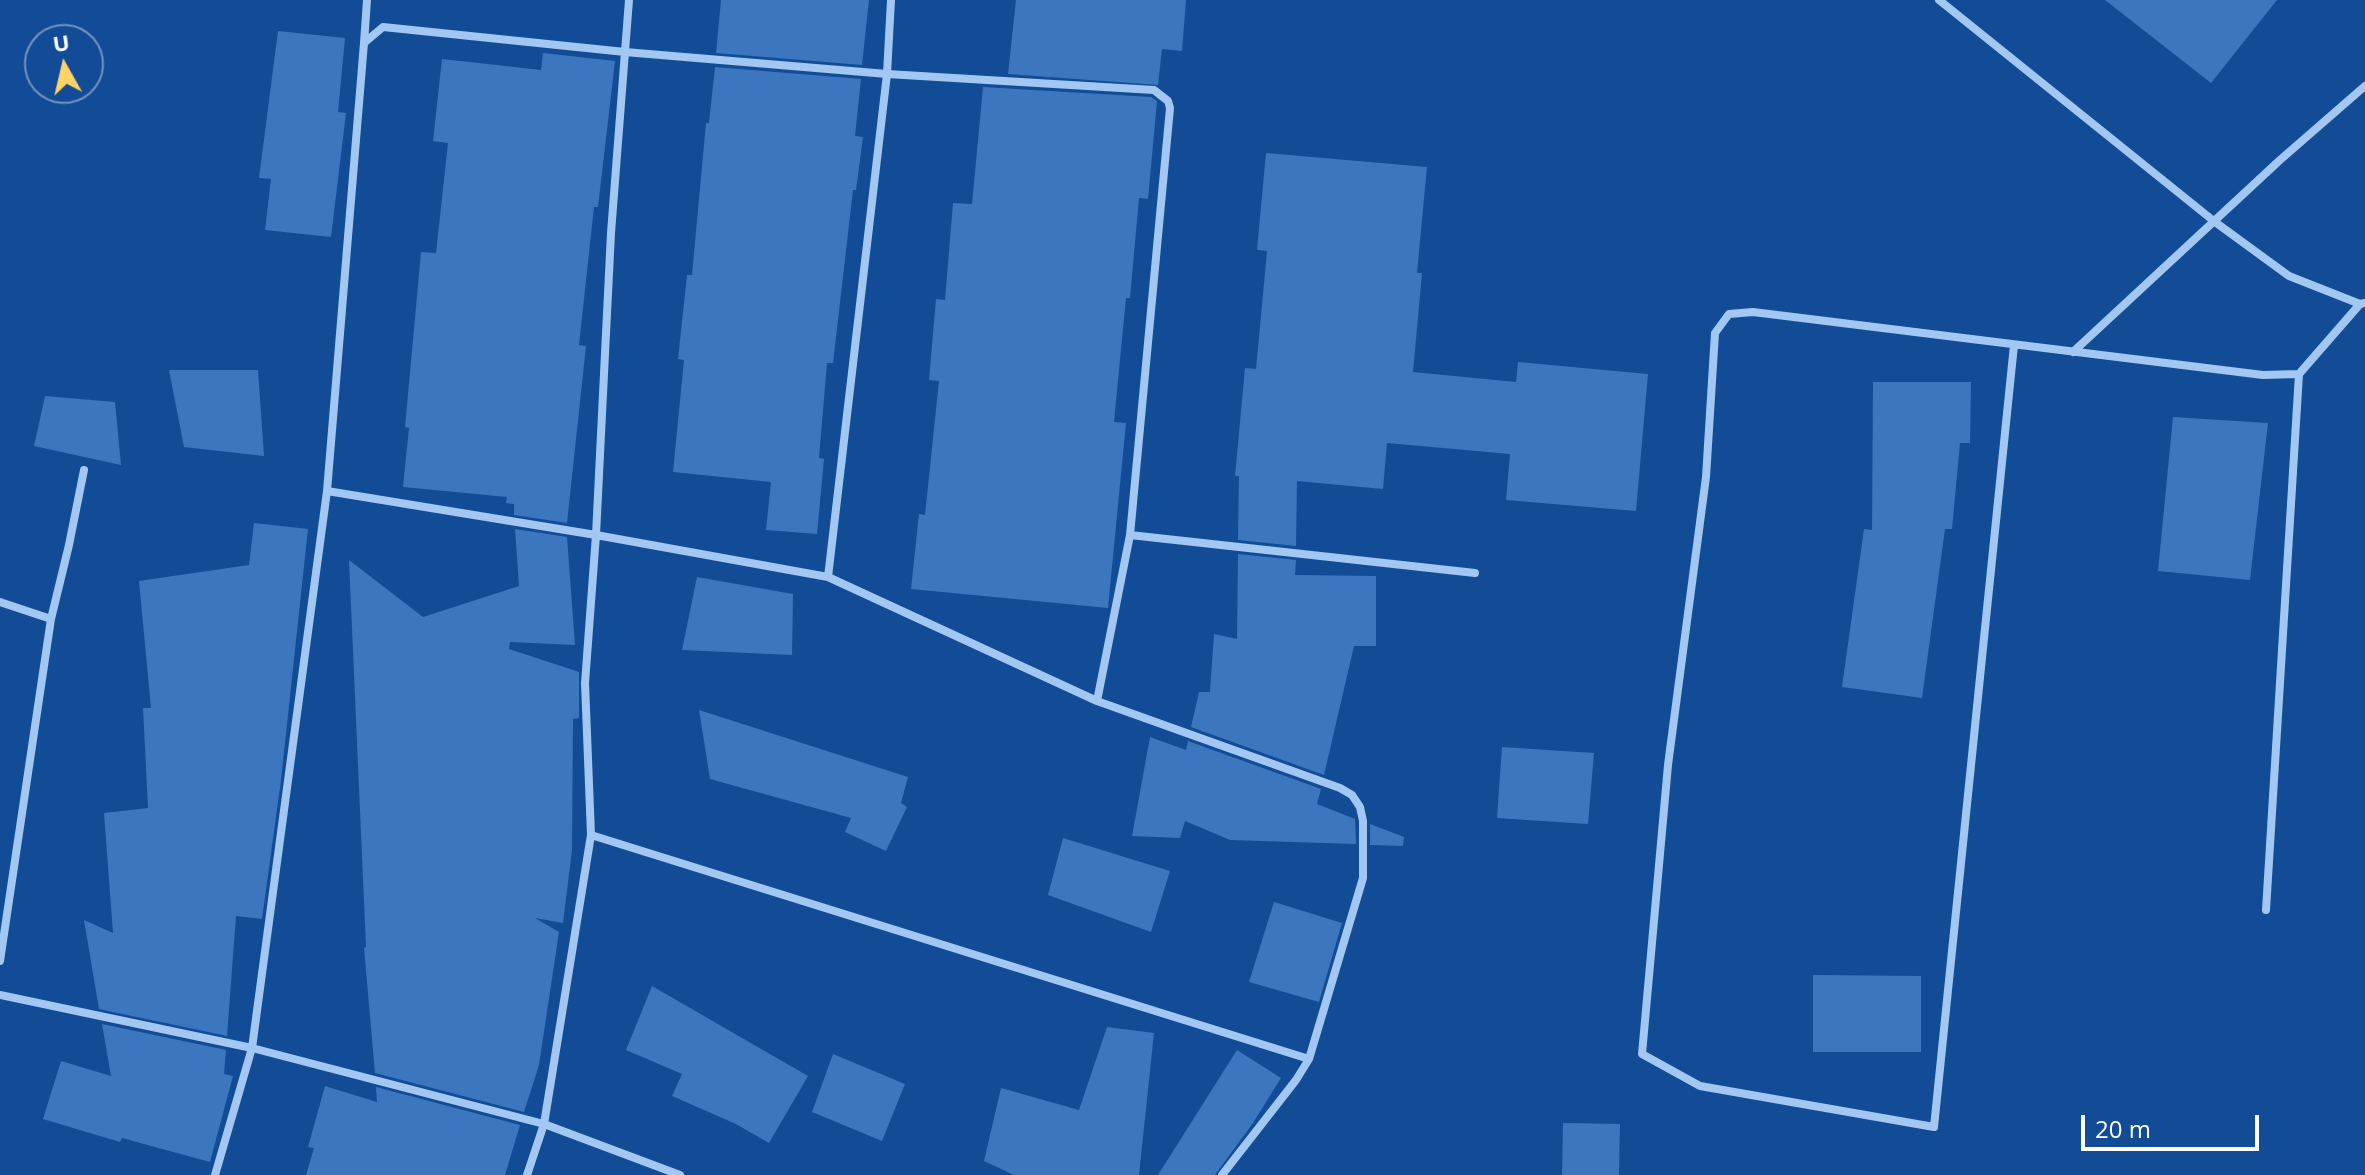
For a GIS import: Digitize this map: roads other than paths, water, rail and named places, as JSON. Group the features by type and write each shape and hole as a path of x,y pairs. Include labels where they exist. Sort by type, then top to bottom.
{"street":[{"path":"215,1175 252,1048 327,491 367,0"},
{"path":"527,1175 544,1124 591,835 585,683 596,535 611,233 629,0"},
{"path":"828,577 887,74 891,0"},
{"path":"1939,0 2215,222 2289,276 2362,303 2299,374 2266,910"},
{"path":"364,43 383,27 625,52 887,74 1154,90 1168,101 1170,108 1130,535 1097,701"},
{"path":"2073,352 2280,160 2365,86"},
{"path":"2014,345 1934,1127 1700,1086 1642,1054 1668,765 1706,477 1715,333 1729,314 1753,312 2263,375 2299,374"},
{"path":"0,961 51,619 84,470"},
{"path":"327,491 828,577 1097,701 1340,788 1352,795 1360,807 1363,821 1363,878 1309,1059 1222,1175"},
{"path":"1130,535 1475,573"},
{"path":"0,602 51,619"},
{"path":"591,835 1309,1059"},
{"path":"0,995 252,1048 544,1124 680,1175"}]}
